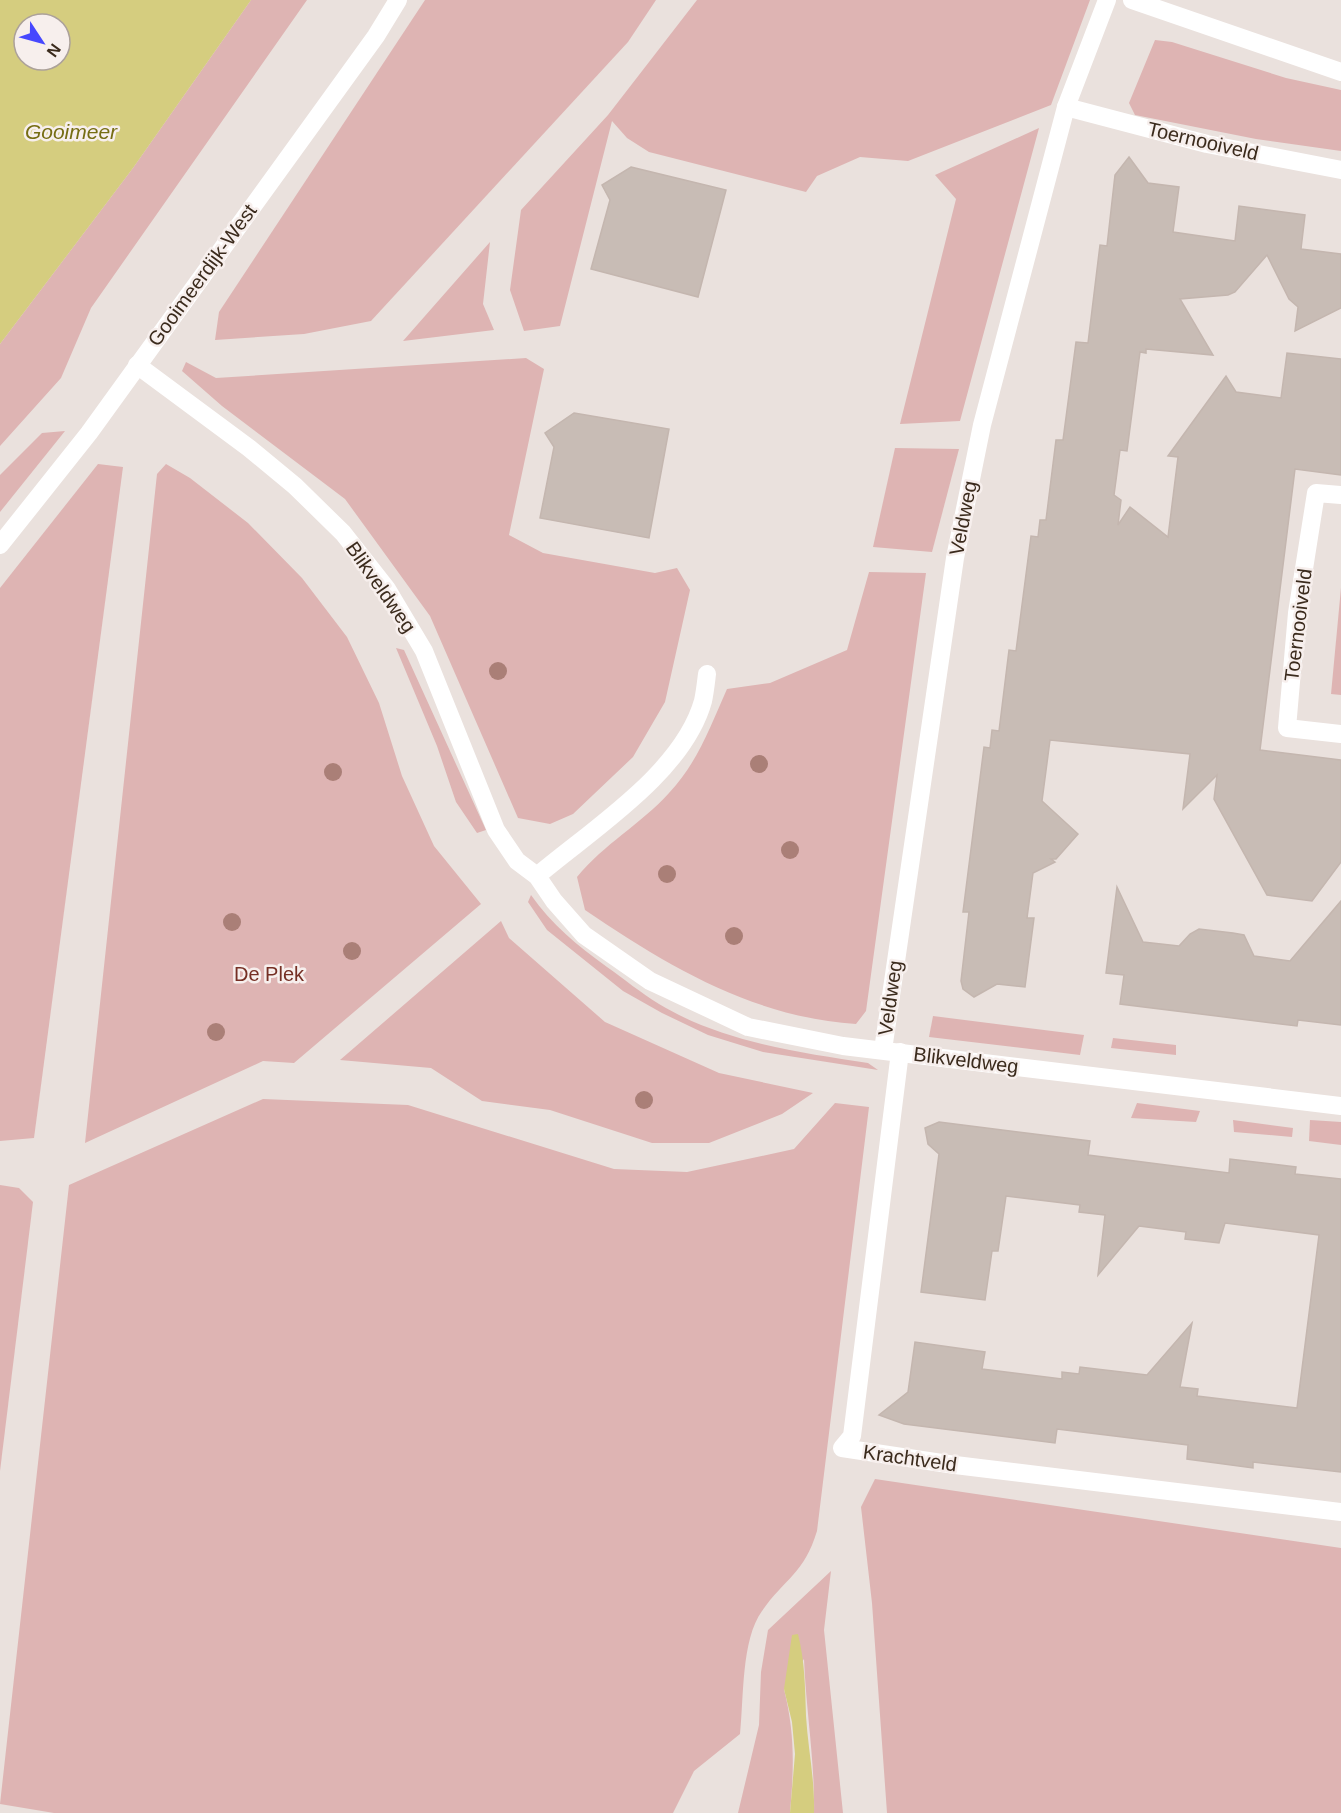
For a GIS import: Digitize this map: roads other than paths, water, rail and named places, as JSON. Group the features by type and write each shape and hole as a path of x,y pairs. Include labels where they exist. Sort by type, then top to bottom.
{"street":[{"name":"Gooimeerdijk-West","path":"0,545 89,433 376,36 399,0"},
{"name":"Veldweg","path":"891,1051 955,558 982,425 1066,107 1107,0"},
{"path":"1132,0 1341,72"},
{"name":"Toernooiveld","path":"1066,107 1207,144 1341,170"},
{"name":"Blikveldweg","path":"137,365 249,448 295,486 343,533 387,589 424,651 496,830 517,861 537,876 554,901 584,935 650,981 748,1027 843,1046 1341,1106"},
{"name":"Toernooiveld","path":"1341,495 1316,492 1297,613 1287,728 1341,734"},
{"path":"537,876 629,800 664,766 686,736 702,702 707,674"},
{"name":"Krachtveld","path":"891,1051 852,1436 843,1448 955,1465 1341,1512"}],"water":[{"name":"Gooimeer","path":"0,0 251,0 133,168 0,344"},
{"path":"798,1634 804,1675 814,1813 790,1813 795,1754 792,1722 784,1689 792,1635"}],"park label":[{"name":"De Plek","path":"269,974"}]}
